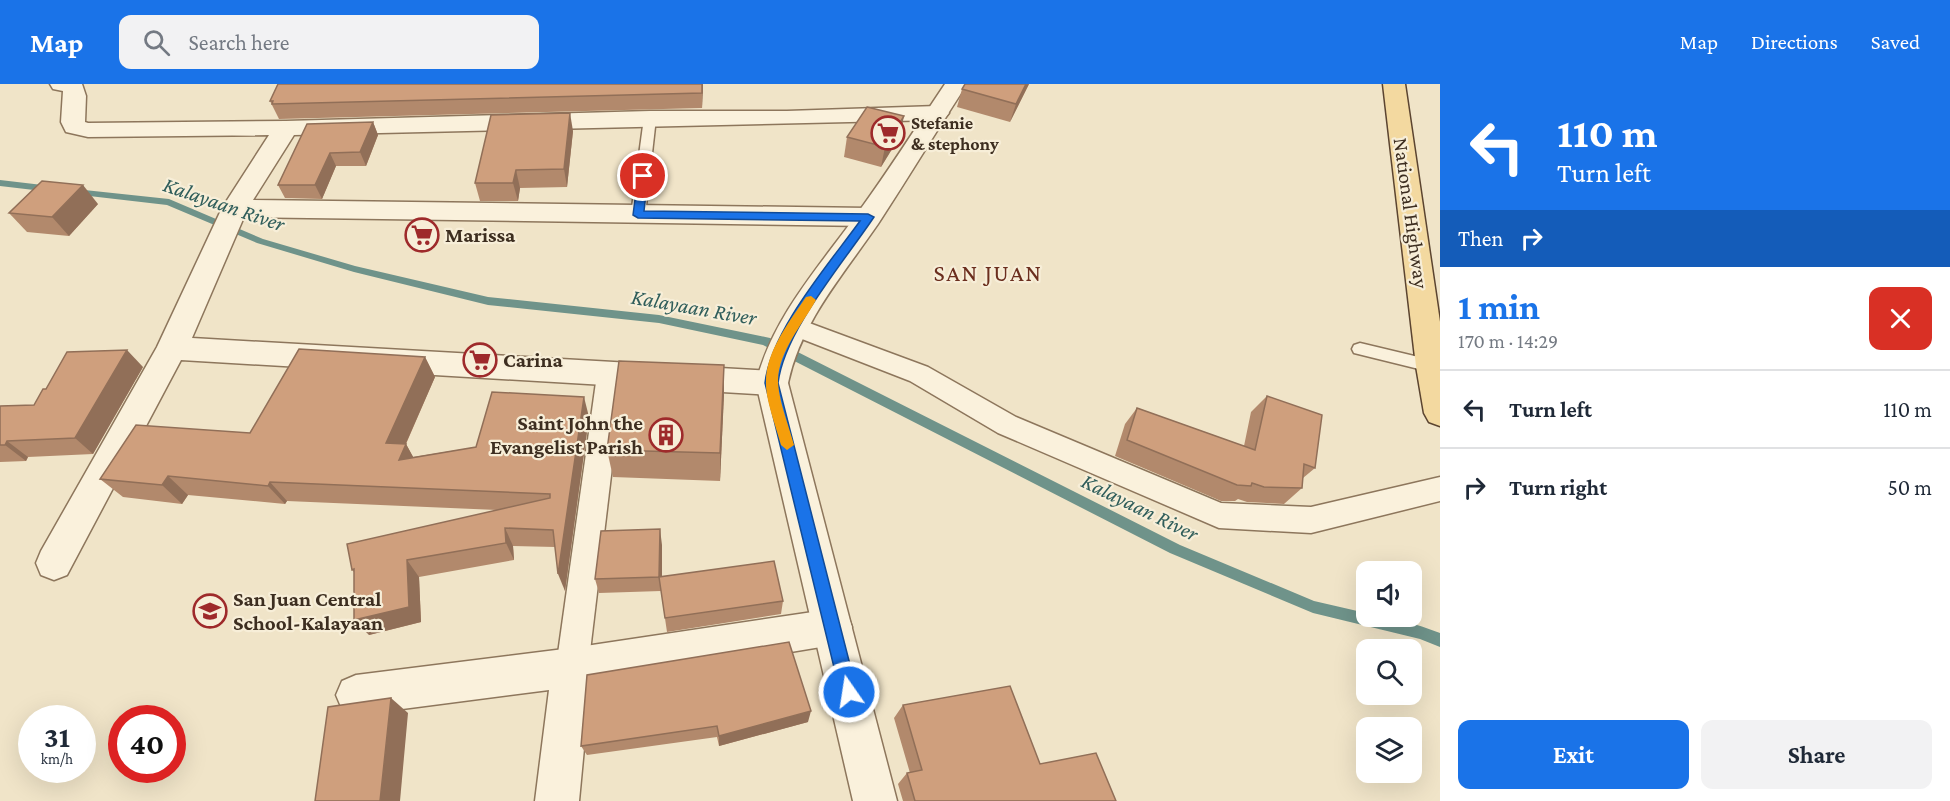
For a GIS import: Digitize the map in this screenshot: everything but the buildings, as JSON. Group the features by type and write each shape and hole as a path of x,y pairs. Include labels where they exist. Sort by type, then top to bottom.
{"main road":[{"name":"National Highway","path":"1394,84 1431,366 1440,413"}],"street":[{"path":"61,84 73,87 75,91 72,118 74,127 88,130 286,128 650,118 787,118 937,112"},
{"path":"875,801 773,375 791,329 956,84"},
{"path":"54,563 172,348 231,217 286,128"},
{"path":"231,217 638,215 868,217"},
{"path":"791,329 919,374 1007,425 1219,514 1311,520 1440,489"},
{"path":"172,348 610,375 773,375"},
{"path":"557,801 610,375"},
{"path":"356,695 572,669 833,627"}],"lane":[{"path":"638,215 650,118"},
{"path":"1360,349 1431,366"}],"waterway":[{"name":"Kalayaan River","path":"0,183 51,189"},
{"name":"Kalayaan River","path":"75,192 169,202 260,241 354,269 488,301 659,319 766,341 1175,549 1313,607 1420,632 1440,640"}],"slow traffic":[{"path":"787,445 772,383 774,366 792,326 811,300"}],"place":[{"name":"Stefanie & stephony","path":"888,133"},
{"name":"Marissa","path":"422,235"},
{"name":"Carina","path":"480,360"},
{"name":"Saint John the Evangelist Parish","path":"666,435"},
{"name":"San Juan Central School-Kalayaan","path":"210,611"}],"district":[{"name":"SAN JUAN","path":"988,272"}],"route":[{"path":"643,176 638,215 868,217 792,326 774,366 772,383 849,692"}]}
